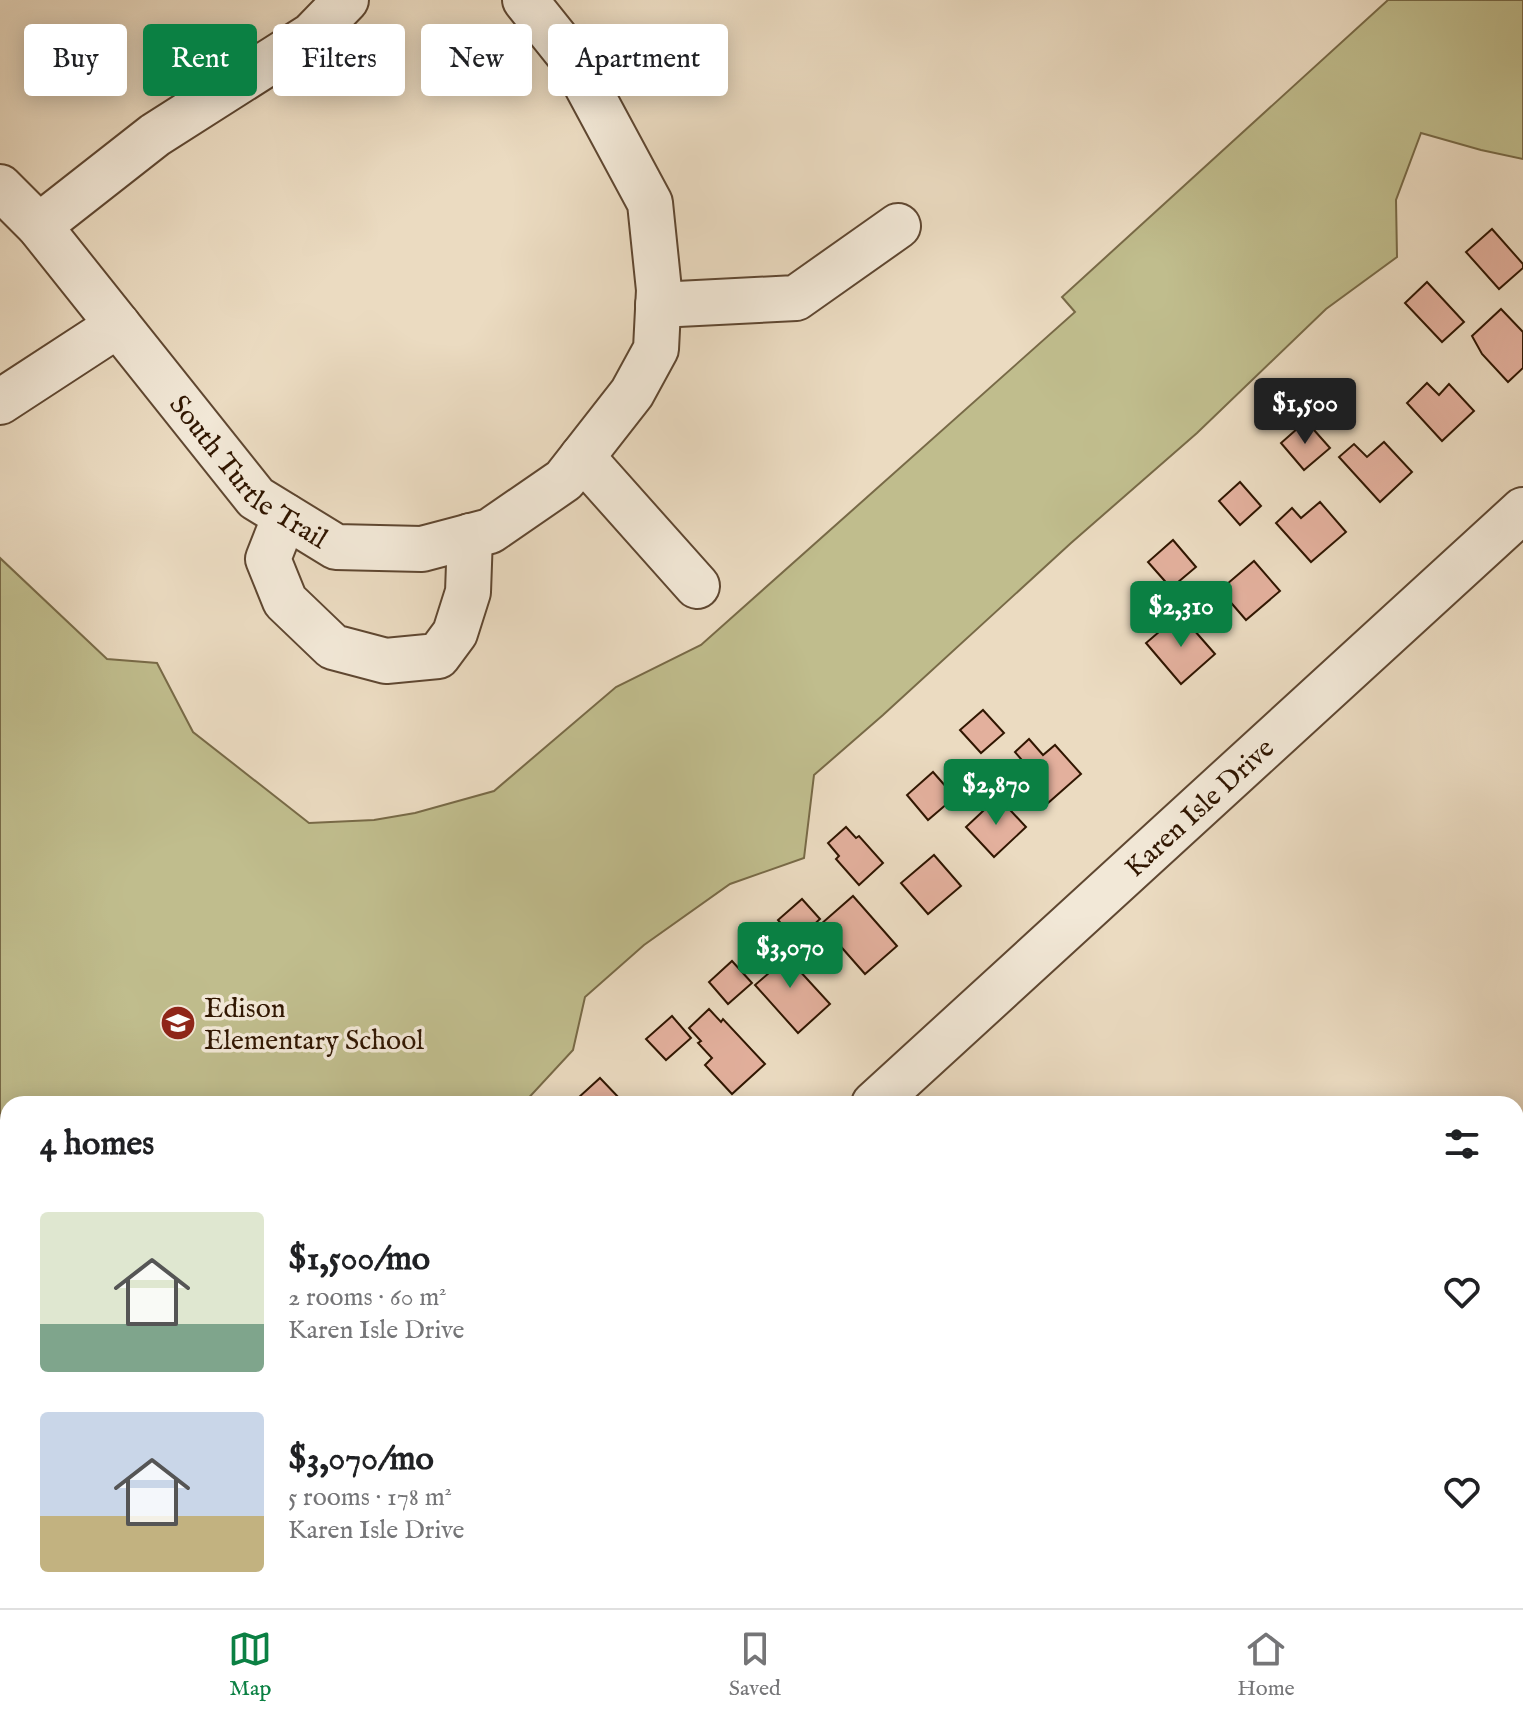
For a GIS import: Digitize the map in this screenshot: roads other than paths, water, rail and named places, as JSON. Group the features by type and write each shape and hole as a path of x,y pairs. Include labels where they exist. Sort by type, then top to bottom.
{"street":[{"path":"39,226 155,135 312,35 346,0"},
{"path":"525,0 573,60 650,203 658,305 796,298 898,226"},
{"name":"South Turtle Trail","path":"0,187 39,226 256,498 336,547 422,549 490,531 564,480 632,393 656,349 658,305"},
{"path":"0,402 118,325"},
{"path":"582,457 697,586"},
{"name":"Karen Isle Drive","path":"883,1096 1523,510"},
{"path":"285,516 268,559 285,601 333,647 386,661 438,656 455,633 468,592 470,536"}],"place":[{"name":"Edison Elementary School","path":"178,1023"}]}
